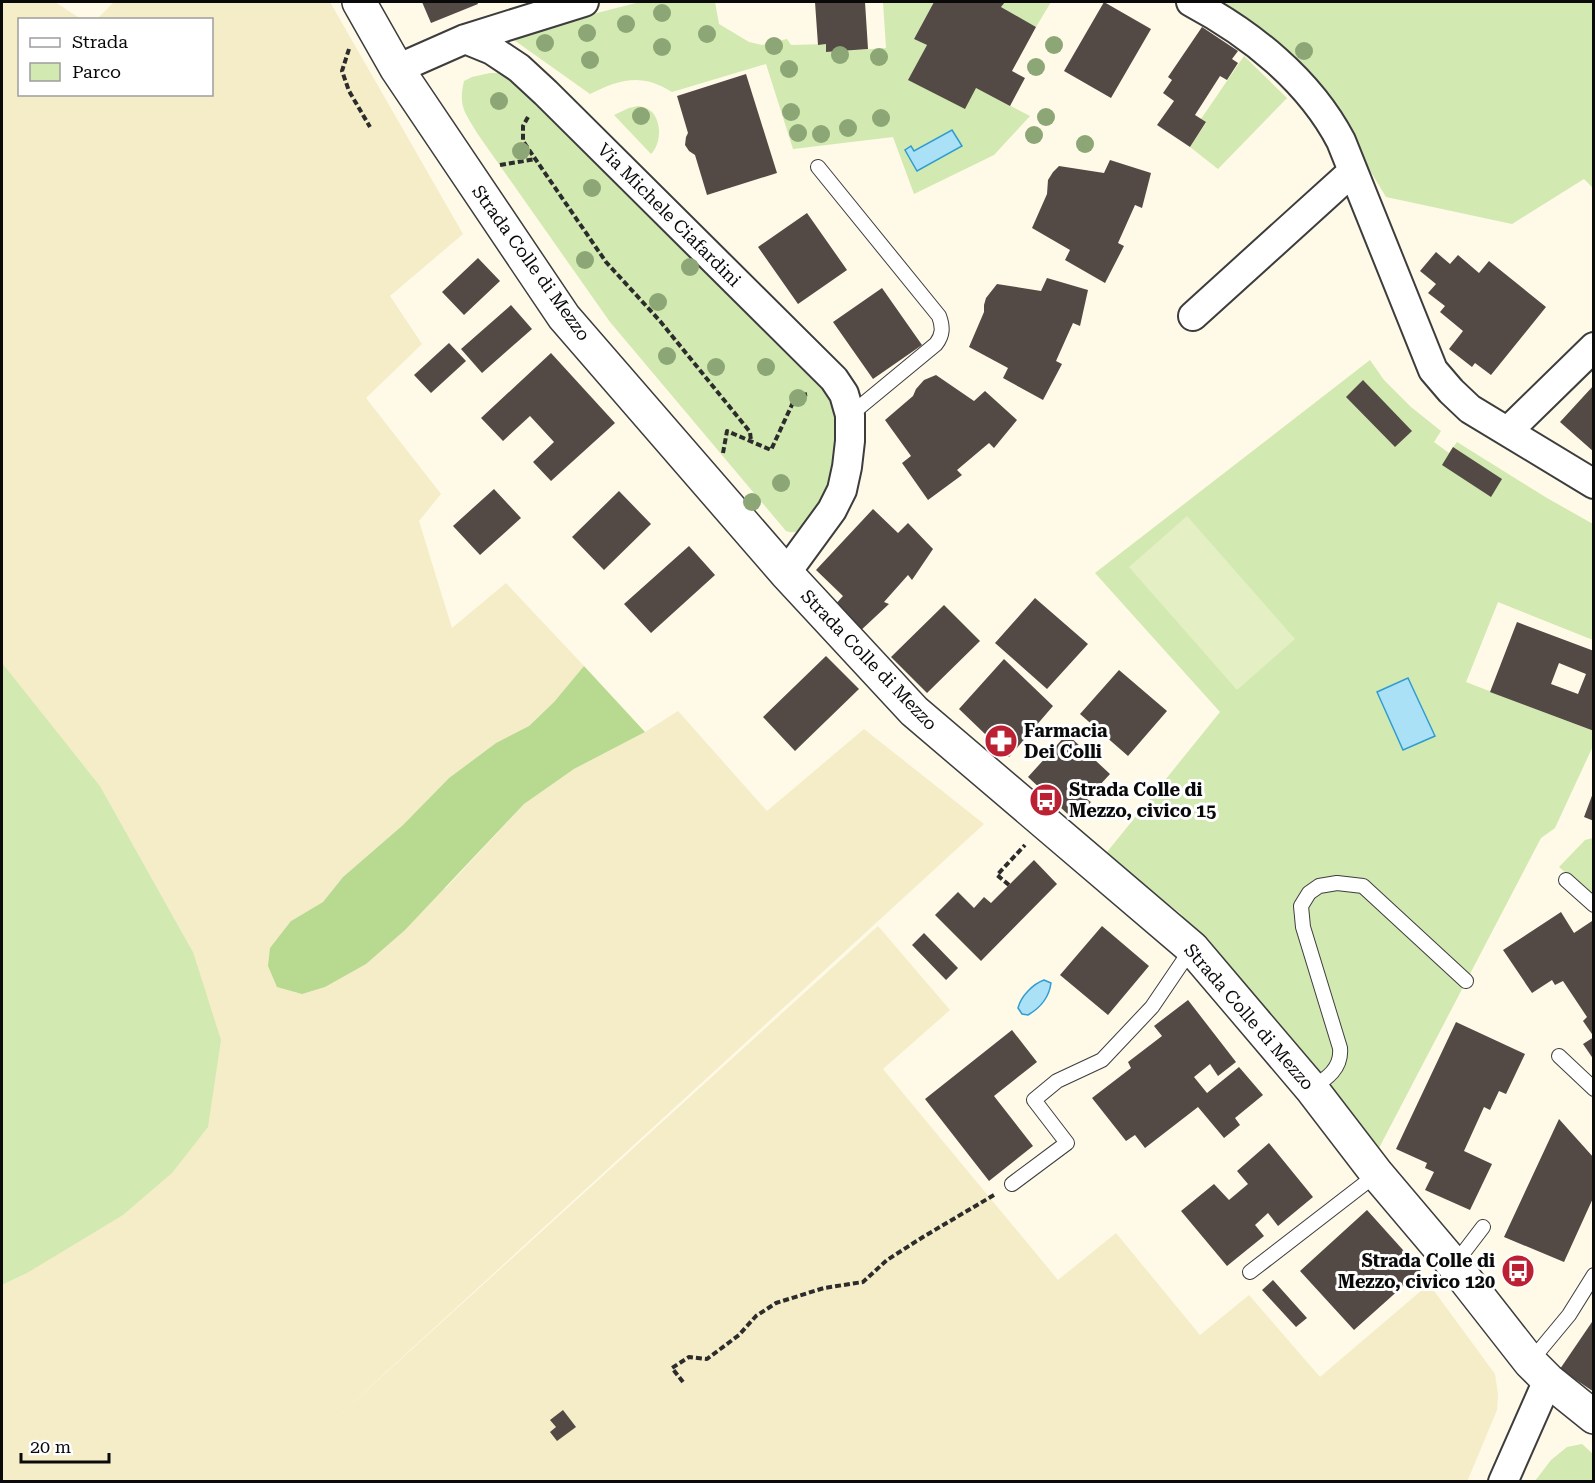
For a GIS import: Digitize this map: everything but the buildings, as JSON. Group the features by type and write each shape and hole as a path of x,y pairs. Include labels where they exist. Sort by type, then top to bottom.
{"street":[{"path":"397,69 465,39 584,2"},
{"path":"1191,2 1238,30 1266,52 1291,75 1329,118 1341,141 1433,370 1470,409 1593,484"},
{"name":"Strada Colle di Mezzo","path":"364,10 397,69 564,317 786,573 914,711 1191,948 1311,1088 1377,1174 1539,1371 1593,1417"},
{"name":"Via Michele Ciafardini","path":"465,39 492,50 519,68 546,93 834,379 844,394 850,414 850,441 842,490 832,510 786,573"},
{"path":"1192,316 1353,171"},
{"path":"1508,431 1593,348"},
{"path":"1503,1482 1539,1371"}],"lane":[{"path":"818,167 939,316 942,323 940,339 936,344 850,414"},
{"path":"1566,880 1593,905"},
{"path":"1311,1088 1327,1079 1341,1057 1303,927 1300,906 1309,893 1319,886 1337,883 1363,886 1466,981"},
{"path":"1012,1184 1067,1143 1034,1100 1057,1081 1102,1060 1152,1007 1191,948"},
{"path":"1558,1056 1593,1089"},
{"path":"1250,1272 1377,1174"},
{"path":"1454,1265 1483,1227"},
{"path":"1539,1371 1593,1275"}],"path":[{"path":"364,10 351,40 342,71 349,91 370,127"},
{"path":"531,112 523,126 523,141 535,159 606,261 660,321 750,432 751,441"},
{"path":"496,166 535,159"},
{"path":"729,460 723,453 727,431 771,450 796,396 819,393"},
{"path":"1009,885 997,875 1030,840"},
{"path":"682,1382 672,1368 688,1357 707,1359 739,1335 756,1316 776,1303 824,1288 863,1282 896,1254 1012,1184"}],"shaded area":[{"path":"2,2 55,2 79,18 18,18 18,96 213,96 213,18 98,18 114,2 330,2 463,234 390,296 422,344 366,398 441,494 419,521 452,628 506,583 584,666 554,702 529,726 496,743 449,778 403,825 343,877 323,902 291,921 446,888 524,804 574,769 645,732 678,711 767,811 864,729 984,824 324,1429 878,926 950,1010 883,1069 1058,1280 1116,1233 1200,1335 1249,1295 1320,1377 1429,1284 1495,1374 1498,1394 1497,1410 1467,1482 2,1482 2,1285 27,1273 193,952 100,786 2,665"}],"green space":[{"path":"640,2 715,2 719,24 749,42 762,45 787,39 791,45 826,44 826,52 886,48 883,2 934,2 914,39 927,45 909,80 976,88 1030,116 994,155 914,194 893,137 793,149 766,64 672,92 650,82 631,80 590,94 514,40 526,31"},
{"path":"1005,2 1051,2 1036,27 1001,7"},
{"path":"1216,2 1593,2 1593,188 1584,179 1512,224 1386,197 1319,86"},
{"path":"1244,56 1287,98 1218,169 1190,147 1206,123 1201,119"},
{"path":"490,73 500,73 530,86 836,400 837,430 832,473 822,500 807,526 800,531 786,531 610,322 477,133 462,103 462,90 464,81"},
{"path":"638,106 650,111 659,127 657,145 651,154 614,115"},
{"path":"1370,360 1384,380 1411,407 1441,431 1434,442 1449,453 1457,442 1593,524 1593,640 1498,602 1466,682 1593,731 1593,746 1555,828 1541,838 1379,1148 1325,1080 1180,913 1103,857 1220,712 1095,573"},
{"path":"1187,516 1295,639 1237,690 1129,567"},
{"path":"2,663 100,786 193,952 221,1040 208,1127 172,1173 123,1215 27,1273 2,1285"},
{"path":"584,666 645,732 574,769 524,804 405,930 366,964 325,987 302,994 277,987 268,966 270,948 291,921 323,902 343,877 403,825 449,778 496,743 529,726 554,702"},
{"path":"1593,838 1593,896 1559,867 1585,840"},
{"path":"1582,1444 1593,1454 1593,1481 1535,1481 1551,1460 1567,1447"}],"water":[{"path":"952,130 962,146 917,171 905,150 911,146 914,151"},
{"path":"1408,678 1435,736 1403,750 1377,692"},
{"path":"1044,980 1051,983 1046,998 1028,1015 1022,1014 1018,1008 1022,999 1032,987"}],"place":[{"name":"Farmacia Dei Colli","path":"1001,741"},
{"name":"Strada Colle di Mezzo, civico 15","path":"1046,800"},
{"name":"Strada Colle di Mezzo, civico 120","path":"1518,1271"}]}
